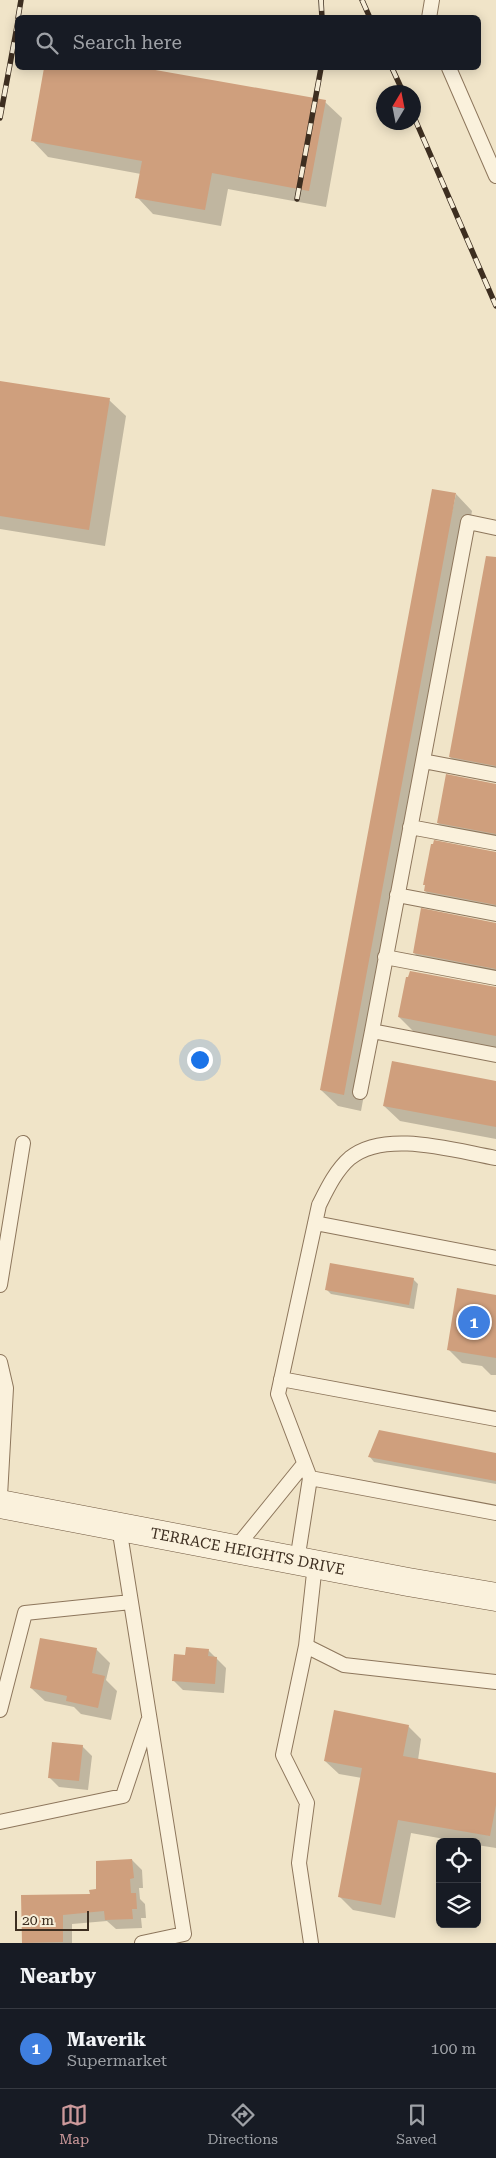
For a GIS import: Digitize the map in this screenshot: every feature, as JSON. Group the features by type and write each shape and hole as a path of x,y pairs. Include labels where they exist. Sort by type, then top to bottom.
{"main road":[{"name":"TERRACE HEIGHTS DRIVE","path":"0,1504 306,1563 496,1597"}],"lane":[{"path":"429,15 432,0"},
{"path":"449,70 496,176"},
{"path":"360,1092 468,522 496,528"},
{"path":"423,761 496,775"},
{"path":"410,827 496,843"},
{"path":"397,895 496,914"},
{"path":"385,957 496,978"},
{"path":"372,1031 496,1055"},
{"path":"311,1943 298,1864 307,1803 283,1755 306,1646 306,1563 310,1478 278,1394 319,1205 331,1181 351,1157 379,1144 409,1142 496,1158"},
{"path":"0,1285 23,1144"},
{"path":"315,1224 496,1258"},
{"path":"0,1362 6,1388 0,1496"},
{"path":"281,1379 496,1419"},
{"path":"235,1549 304,1464"},
{"path":"310,1478 496,1513"},
{"path":"119,1527 184,1934 142,1943"},
{"path":"0,1710 25,1613 131,1602"},
{"path":"306,1646 344,1666 496,1682"},
{"path":"0,1822 122,1796 150,1718"}],"building":[{"path":"44,70 155,70 326,100 309,191 212,173 205,210 135,198 142,161 31,141"},
{"path":"0,381 110,398 89,530 0,516"},
{"path":"432,489 456,493 344,1095 320,1090"},
{"path":"486,556 496,557 496,766 449,757"},
{"path":"446,774 496,784 496,834 437,823"},
{"path":"434,840 496,852 496,905 424,891 425,885 423,885 431,844 433,844"},
{"path":"421,908 496,923 496,969 413,953"},
{"path":"410,971 496,987 496,1036 398,1017 406,977 408,977"},
{"path":"392,1061 496,1081 496,1127 383,1106"},
{"path":"330,1263 414,1278 409,1305 325,1290"},
{"path":"457,1288 496,1295 496,1358 447,1350"},
{"path":"379,1430 496,1453 496,1481 368,1457"},
{"path":"40,1638 97,1648 92,1673 105,1676 98,1708 66,1701 67,1696 30,1688"},
{"path":"186,1647 209,1649 208,1656 217,1657 215,1684 172,1681 174,1654 185,1655"},
{"path":"334,1710 409,1725 403,1756 496,1773 496,1805 490,1836 398,1820 381,1905 338,1897 362,1768 324,1761"},
{"path":"52,1742 83,1745 79,1781 48,1778"},
{"path":"132,1859 134,1878 130,1879 131,1893 136,1893 137,1909 132,1909 133,1919 105,1920 104,1911 63,1915 63,1942 22,1943 21,1895 90,1894 89,1890 96,1889 96,1861"}],"railway":[{"path":"18,15 21,0"},
{"path":"321,0 322,15"},
{"path":"362,0 369,15"},
{"path":"0,118 15,37"},
{"path":"297,199 321,70"},
{"path":"393,70 400,85"},
{"path":"420,130 496,306"}],"place":[{"name":"Maverik","path":"474,1322"}]}
